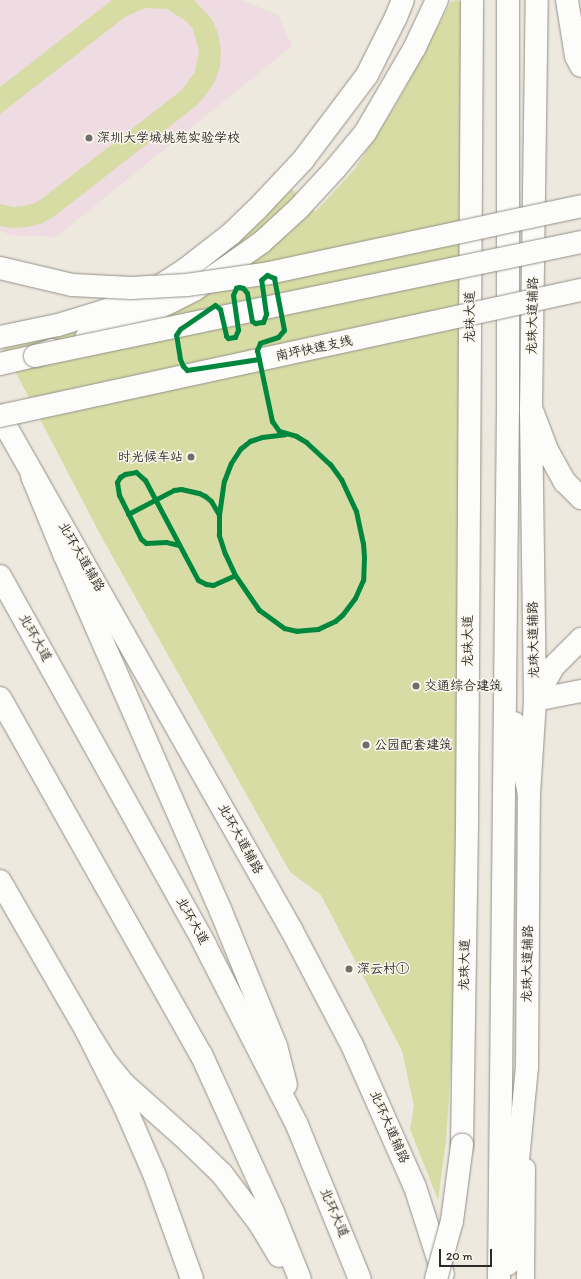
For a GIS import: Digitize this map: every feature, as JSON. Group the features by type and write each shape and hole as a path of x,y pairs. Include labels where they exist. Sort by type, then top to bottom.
{"main road":[{"path":"0,338 58,325 104,311 147,294 186,270 231,234 257,209 303,160 367,75 396,16 402,0"},
{"path":"35,356 131,322 194,290 262,242 298,209 335,169 365,133 415,47 437,0"},
{"name":"龙珠大道","path":"436,1279 452,1221 462,1145 467,827 472,0"},
{"path":"499,1279 506,684 509,240 508,0"},
{"name":"龙珠大道辅路","path":"506,1279 527,1067 529,794 535,700 531,408 537,0"},
{"path":"567,0 576,56 581,66"},
{"path":"0,268 72,285 131,288 187,285 269,272 581,206"},
{"path":"0,364 581,242"},
{"name":"南坪快速支线","path":"0,416 581,290"},
{"path":"531,408 547,450 566,482 581,498"},
{"name":"北环大道辅路","path":"0,416 32,476 51,504 219,801 352,1045 416,1187 444,1279"},
{"path":"32,476 65,556 220,909 270,1031 276,1046 296,1125"},
{"name":"北环大道","path":"0,576 205,945 296,1125 360,1279"},
{"path":"535,700 553,667 581,639"},
{"path":"506,684 529,794"},
{"path":"535,700 581,691"},
{"path":"0,698 201,1054 273,1212 300,1279"},
{"path":"1,884 106,1062 124,1084 189,1142 222,1174 260,1224 292,1279"},
{"path":"86,1030 125,1107 155,1176 192,1279"}],"street":[{"path":"525,1279 527,1067"}],"shaded area":[{"name":"深圳大学城桃苑实验学校","path":"0,0 241,0 278,15 292,46 56,237 12,235 0,231"}],"green space":[{"path":"112,0 194,0 211,18 218,33 221,50 220,66 215,81 206,95 196,106 56,215 43,223 28,227 12,228 0,226 0,204 13,207 24,206 35,203 44,197 182,90 195,72 199,51 193,29 186,21 167,9 145,8 125,17 0,114 0,87"},
{"path":"456,0 465,3 454,1023 446,1141 438,1200 410,1129 414,1106 402,1051 321,895 290,872 101,536 3,348 43,338 244,236 292,189 315,212 354,170 397,103 451,2"}],"cycle path":[{"path":"259,359 187,370 183,366 180,359 176,335 180,329 215,305 220,309 226,336 228,338 235,337 238,330 233,295 236,288 239,287 243,288 247,293 252,321 255,323 263,322 266,314 261,280 267,275 274,278 284,330 278,337 260,343 257,350 272,421 279,431 296,436 306,442 330,464 341,479 356,511 363,543 363,580 355,598 342,615 335,621 318,629 297,631 284,628 259,610 235,575 225,554 219,535 219,515 224,481 231,463 240,449 250,441 262,437 285,434"},
{"path":"179,545 166,542 146,543 141,539 119,495 117,482 120,477 125,474 136,472 145,480 198,580 206,584 213,585 235,575"},
{"path":"128,514 174,490 181,489 205,496 211,501 219,515"}],"place":[{"name":"深圳大学城桃苑实验学校","path":"89,138"},
{"name":"时光候车站","path":"191,457"},
{"name":"交通综合建筑","path":"416,686"},
{"name":"公园配套建筑","path":"366,745"},
{"name":"深云村①","path":"349,969"}]}
